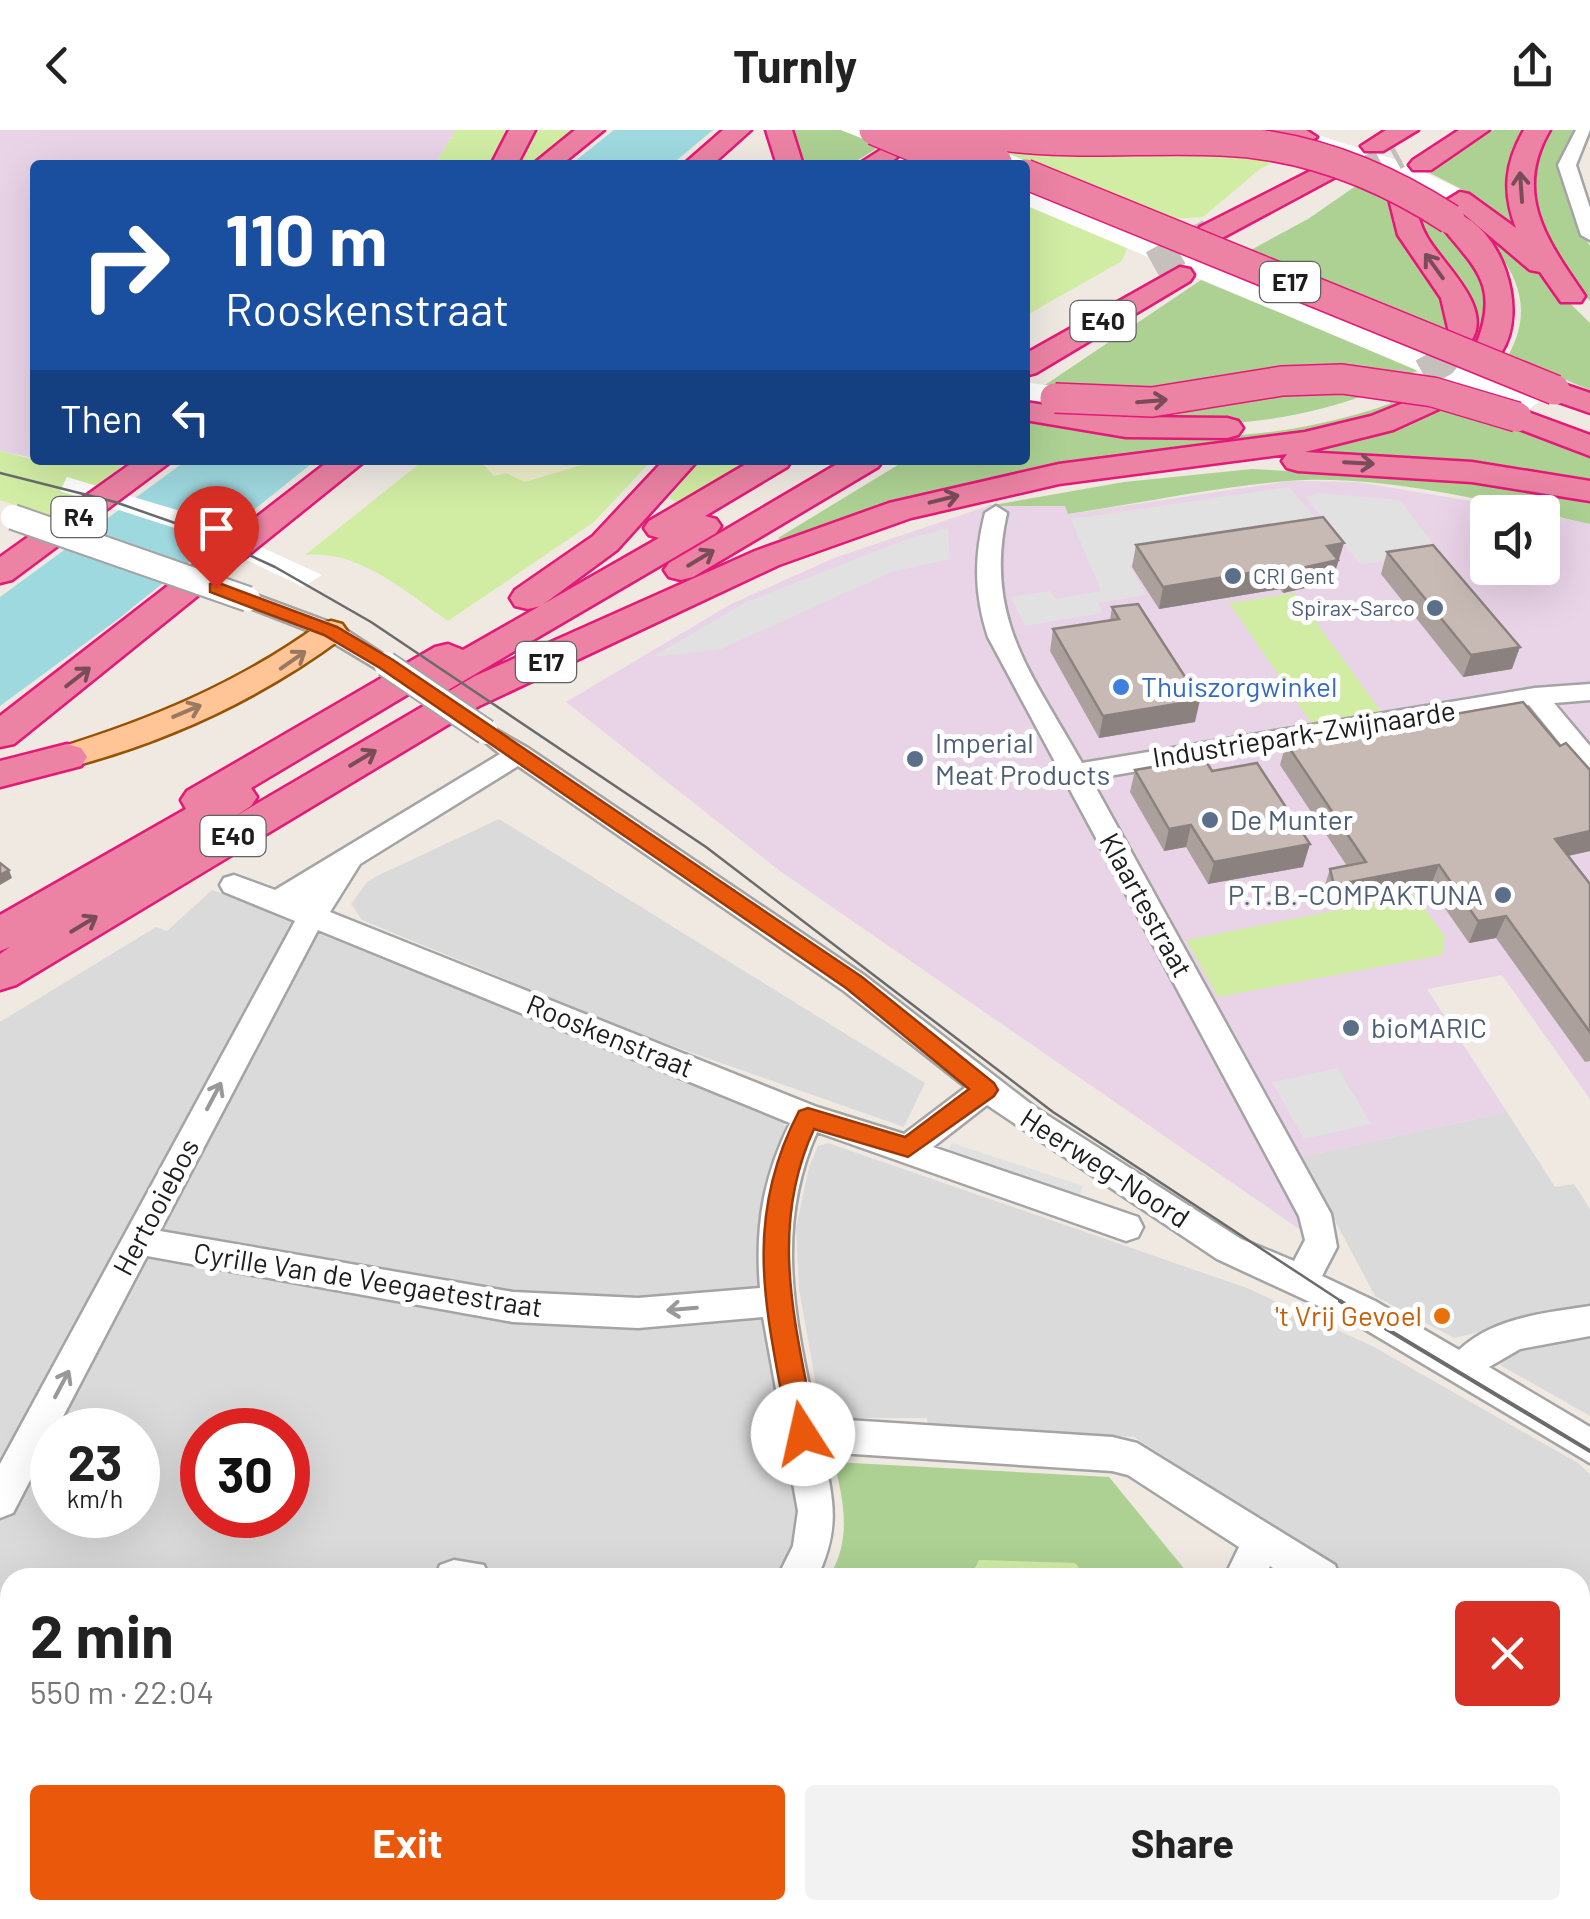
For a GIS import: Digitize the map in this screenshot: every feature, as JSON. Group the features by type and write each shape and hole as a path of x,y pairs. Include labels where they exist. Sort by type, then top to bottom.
{"highway":[{"path":"507,160 522,130"},
{"path":"551,160 590,130"},
{"path":"702,160 738,130"},
{"path":"779,130 790,160"},
{"path":"874,130 946,160"},
{"path":"918,130 991,160"},
{"path":"970,130 1051,144 1210,140 1271,146 1372,173 1496,224 1580,305"},
{"path":"1271,130 1378,160 1455,209 1498,283 1500,322 1490,347"},
{"path":"1400,149 1445,130"},
{"path":"1400,149 1476,130"},
{"path":"1537,130 1520,166 1520,199 1539,253 1580,305"},
{"path":"1210,232 1344,173 1236,243"},
{"name":"E17","path":"1030,176 1590,428"},
{"name":"E17","path":"1030,195 1536,404 1590,404"},
{"path":"1402,199 1407,227 1461,314 1461,335"},
{"name":"E40","path":"1030,338 1167,270 1030,364"},
{"path":"1030,406 1152,402 1282,381 1342,380 1536,404 1590,446"},
{"path":"1030,406 1126,427 1212,428 1294,420 1385,394"},
{"name":"E17","path":"476,715 768,558 850,526 1007,484 1345,434 1428,402"},
{"path":"1176,460 1366,463 1472,472 1590,490"},
{"name":"R4","path":"0,573 150,465"},
{"path":"0,736 344,465"},
{"path":"0,916 386,678 554,582 605,542 677,465"},
{"path":"386,678 767,465"},
{"name":"E40","path":"0,935 809,465"},
{"name":"E40","path":"0,974 476,715 859,465"},
{"path":"0,774 67,757"}],"main road":[{"path":"67,757 122,739 274,674 330,631"}],"street":[{"path":"1584,130 1567,166 1590,234"},
{"name":"Klaartestraat","path":"996,513 984,558 988,603 1000,637 1315,1214 1323,1238 1321,1250 1302,1275 1291,1275"},
{"name":"Heerweg-Noord","path":"7,514 330,631 386,678 476,715 519,754 854,982 986,1090 1229,1248 1363,1310 1590,1446"},
{"name":"Industriepark-Zwijnaarde","path":"1074,773 1535,696 1590,692"},
{"path":"1535,696 1590,762"},
{"path":"280,901 519,754"},
{"path":"315,916 336,873 348,860"},
{"name":"Rooskenstraat","path":"234,885 808,1117 908,1148 933,1162 1022,1192"},
{"name":"Hertooiebos","path":"0,1500 298,939 315,916"},
{"path":"908,1148 986,1090"},
{"path":"801,1568 811,1549 817,1511 779,1300 774,1226 789,1157 808,1117"},
{"name":"Heerweg-Noord","path":"1022,1192 1126,1227"},
{"name":"Cyrille Van de Veegaetestraat","path":"138,1242 514,1306 638,1312 779,1300"},
{"path":"1463,1372 1479,1350 1502,1338 1590,1321"},
{"path":"803,1434 1112,1454 1149,1466 1306,1568"},
{"path":"1248,1568 1264,1540"}],"shaded area":[{"path":"0,130 456,130 437,160 30,160 30,457 0,451"},
{"path":"1290,481 1357,482 1470,501 1470,585 1560,585 1560,518 1590,524 1590,1099 1502,975 1427,989 1507,1112 1301,1157 1285,1169 1313,1218 1302,1231 780,871 566,702 731,604 834,558 988,506 1066,506 1069,514"},
{"path":"1289,487 1330,534 1129,565 1146,595 1098,603 1103,613 1025,626 1011,597 1050,591 1056,599 1101,591 1071,519"},
{"path":"1318,493 1400,500 1442,555 1360,564 1305,497"},
{"path":"948,528 950,559 892,572 719,650 652,657 746,602 904,540"},
{"path":"499,819 925,1083 904,1127 636,1033 362,920 351,904 367,882 379,875"},
{"path":"212,890 296,920 784,1121 769,1173 760,1245 798,1515 797,1536 789,1559 781,1568 0,1568 0,1022 156,927 167,931"},
{"path":"1338,1068 1371,1124 1304,1139 1272,1082"},
{"path":"1507,1112 1555,1187 1574,1184 1590,1209 1590,1306 1454,1338 1375,1296 1301,1157"},
{"path":"828,1143 1247,1288 1374,1347 1578,1463 1590,1474 1590,1568 1231,1568 1272,1525 1134,1437 928,1425 927,1418 840,1418 819,1402 799,1289 796,1228 809,1167 818,1146"},
{"path":"952,1143 1083,1186 1078,1201 945,1157"},
{"path":"1590,1337 1590,1416 1500,1365 1510,1354"}],"green space":[{"path":"456,130 578,130 539,160 437,160"},
{"path":"793,130 841,130 882,145 858,160 802,160"},
{"path":"1493,130 1529,130 1523,235 1465,191 1430,173 1469,142"},
{"path":"1551,130 1576,130 1560,165 1580,230 1590,246 1590,301 1560,264 1539,220 1533,173"},
{"path":"974,141 1290,154 1260,169 1203,217 1169,219 1030,163 1030,160"},
{"path":"1363,181 1384,186 1443,291 1452,333 1249,251 1308,219"},
{"path":"1414,203 1462,247 1481,281 1483,320 1476,343 1475,315 1419,227"},
{"path":"1030,207 1127,248 1122,261 1030,313"},
{"path":"1462,207 1530,264 1590,323 1590,390 1508,356 1518,333 1519,293 1502,258 1457,210"},
{"path":"1201,280 1418,370 1408,376 1154,390 1045,385"},
{"path":"1286,389 1379,390 1303,413 1224,424 1156,423 1047,405"},
{"path":"1413,395 1385,412 1344,425 1295,436 1015,474 915,498 784,541 778,538 898,465 1030,465 1030,422 1124,434 1221,436 1270,432 1366,412"},
{"path":"1451,404 1590,452 1590,481 1320,450 1400,429"},
{"path":"0,451 30,459 30,465 123,465 57,519 0,500"},
{"path":"418,465 484,465 494,476 506,473 525,482 581,465 647,465 594,522 448,621 362,566 325,555 305,555"},
{"path":"484,465 581,465 525,482 506,473 494,476"},
{"path":"696,465 741,465 731,471 733,474 680,504 669,498"},
{"path":"1252,469 1473,481 1559,495 1470,497 1401,486 1324,480 1233,487 1068,514 1065,506 988,506 1124,482"},
{"path":"1560,495 1590,500 1590,524 1560,517"},
{"path":"1295,593 1382,713 1312,724 1229,603"},
{"path":"1415,895 1445,937 1442,955 1218,997 1186,940"},
{"path":"834,1462 1109,1477 1184,1568 1079,1568 1075,1563 979,1560 975,1568 834,1568 841,1549 843,1506"},
{"path":"979,1560 1075,1563 1079,1568 975,1568"}],"water":[{"path":"614,130 713,130 677,160 576,160"},
{"path":"180,465 310,465 117,620 0,706 0,597"}],"pier":[{"path":"841,130 1001,130 1317,160 957,133 1024,160 916,160"},
{"path":"1308,132 1400,161 1464,191 1457,206 1405,177 1300,141"},
{"path":"1030,163 1568,381 1508,424 1370,389 1050,405 1030,401 1030,383 1088,392 1454,386 1030,207"},
{"path":"67,477 187,513 322,575 303,587 190,533 60,491"}],"building":[{"path":"1323,517 1344,543 1327,546 1338,560 1288,571 1286,567 1163,587 1136,545"},
{"path":"1433,545 1520,647 1471,655 1387,552"},
{"name":"Thuiszorgwinkel","path":"1138,604 1200,700 1103,716 1053,629 1119,619 1112,607"},
{"name":"P.T.B.-COMPAKTUNA","path":"1523,702 1560,746 1566,743 1590,770 1590,831 1555,839 1590,884 1590,1032 1506,916 1478,921 1439,865 1334,885 1330,869 1366,862 1286,743 1301,740 1298,736 1361,725 1364,729 1381,727"},
{"name":"De Munter","path":"1204,758 1212,771 1257,763 1310,844 1214,862 1191,825 1169,829 1135,770"}],"tunnel":[{"path":"1356,177 1398,154"},
{"path":"1153,265 1210,233"},
{"path":"1385,394 1443,362 1461,335"}],"tram line":[{"path":"0,473 115,502 195,530 275,567 371,622 706,847 1053,1112 1344,1303"},
{"path":"1340,1301 1590,1451"}],"place":[{"name":"CRI Gent","path":"1233,576"},
{"name":"Spirax-Sarco","path":"1435,608"},
{"name":"Thuiszorgwinkel","path":"1121,687"},
{"name":"Imperial Meat Products","path":"915,759"},
{"name":"De Munter","path":"1210,820"},
{"name":"P.T.B.-COMPAKTUNA","path":"1503,895"},
{"name":"bioMARIC","path":"1351,1028"},
{"name":"'t Vrij Gevoel","path":"1442,1316"}],"route":[{"path":"216,588 330,631 386,664 854,982 986,1090 908,1148 808,1117 789,1157 774,1226 779,1300 803,1434"}]}
